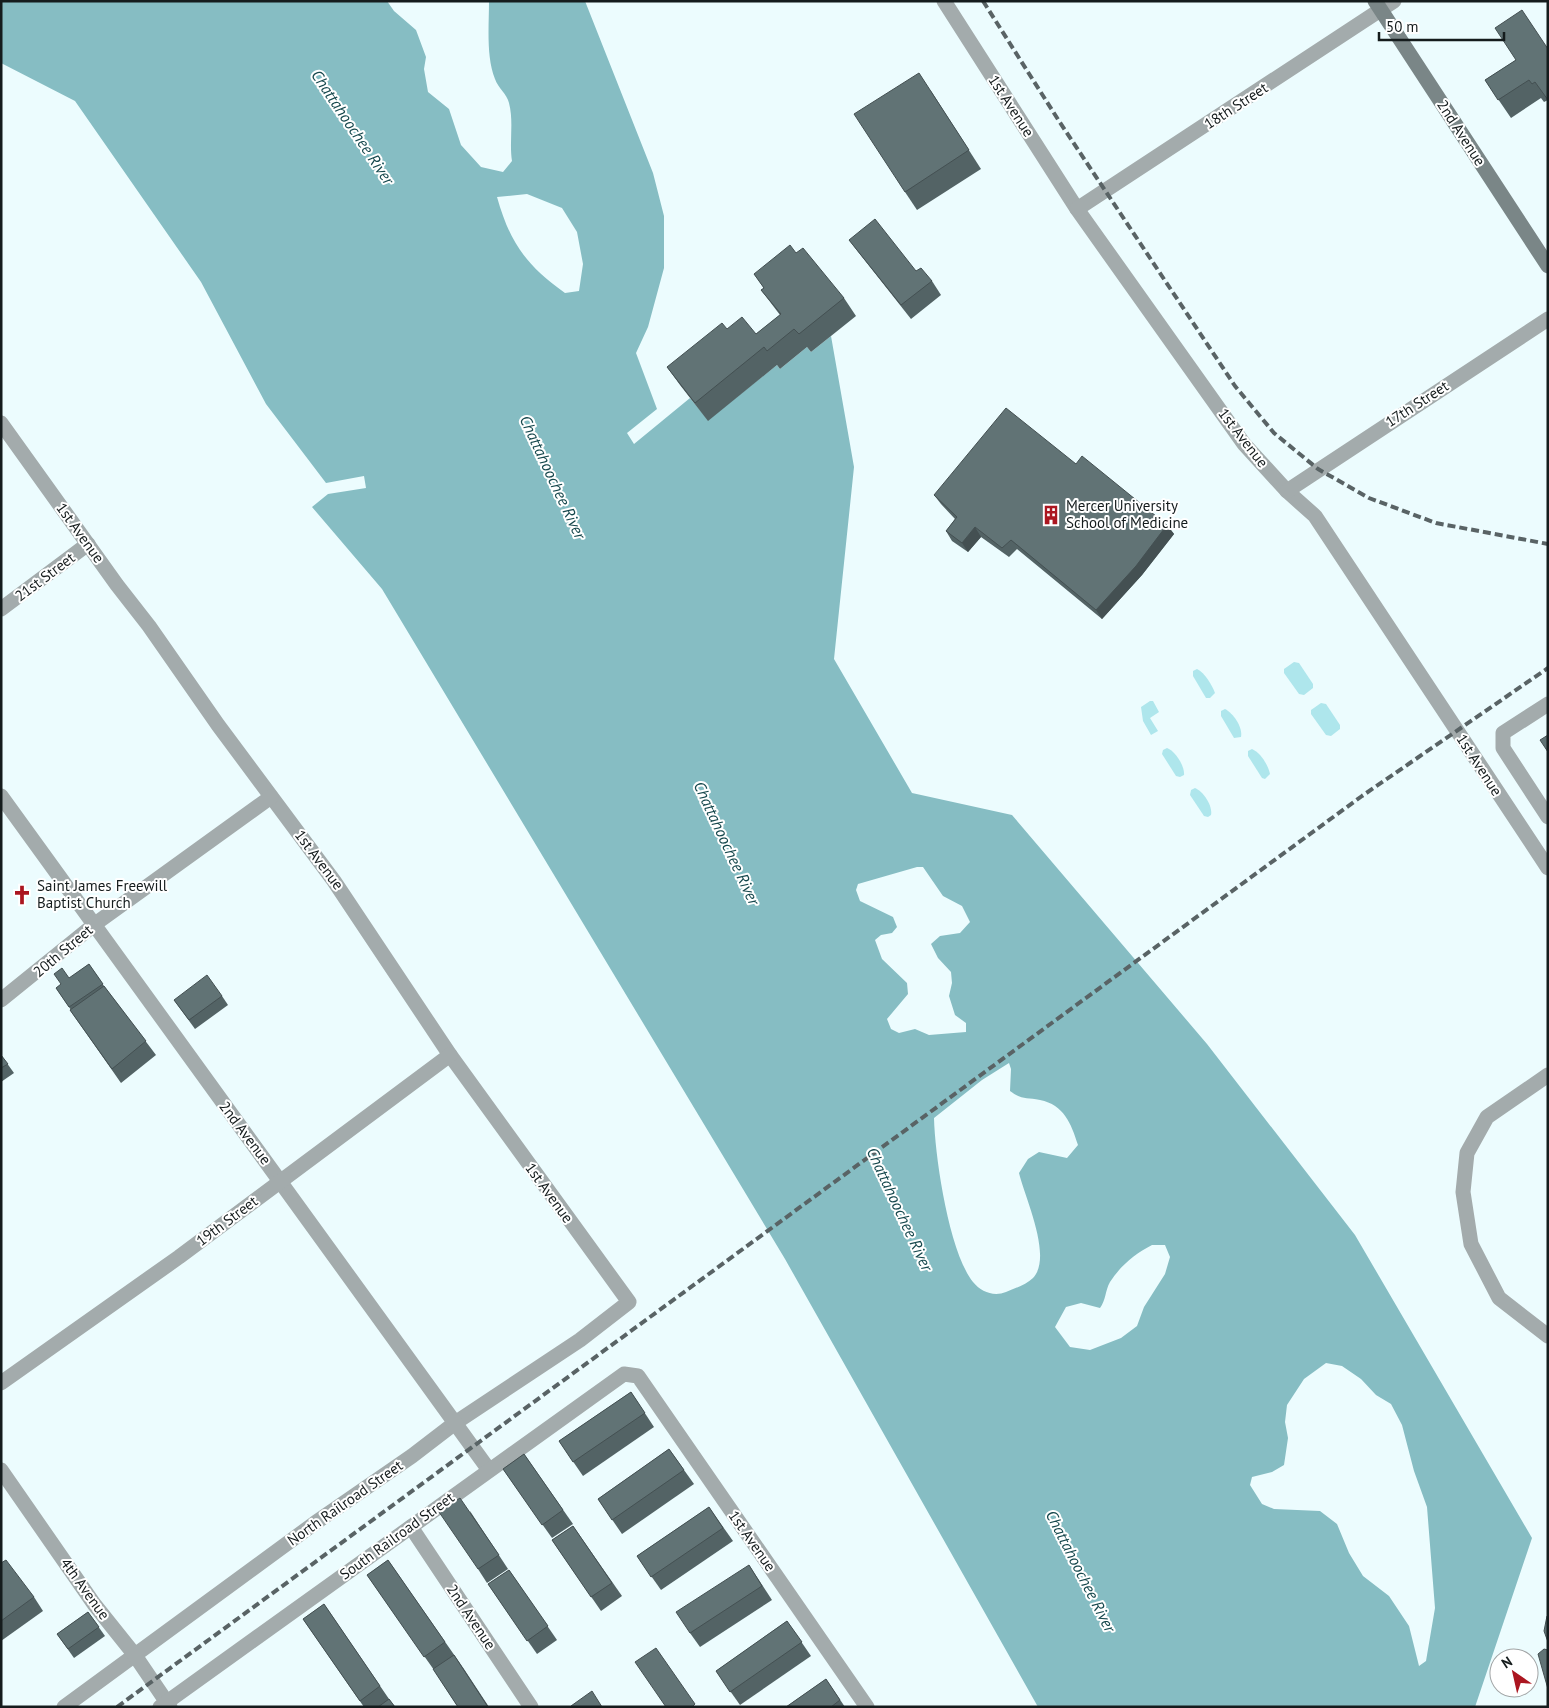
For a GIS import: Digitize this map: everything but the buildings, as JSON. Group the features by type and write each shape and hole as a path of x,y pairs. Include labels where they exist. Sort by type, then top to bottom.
{"main road":[{"name":"2nd Avenue","path":"1378,6 1545,261"}],"street":[{"name":"1st Avenue","path":"944,1 1077,209 1244,444 1287,491 1315,516 1548,868"},
{"name":"18th Street","path":"1077,209 1378,6 1394,1"},
{"name":"17th Street","path":"1287,491 1548,318"},
{"name":"1st Avenue","path":"1,423 271,797 334,881 450,1055 629,1302"},
{"name":"21st Street","path":"1,609 88,544"},
{"path":"1548,704 1503,733 1503,748 1548,817"},
{"name":"2nd Avenue","path":"1,796 489,1470"},
{"name":"20th Street","path":"1,1000 95,924 271,797"},
{"name":"19th Street","path":"1,1383 179,1257 450,1055"},
{"path":"1548,1075 1487,1117 1467,1153 1463,1192 1471,1244 1499,1298 1548,1336"},
{"name":"North Railroad Street","path":"64,1707 134,1654 455,1423 513,1386 629,1302"},
{"name":"South Railroad Street","path":"166,1705 624,1374 638,1376"},
{"name":"1st Avenue","path":"638,1376 867,1707"},
{"name":"4th Avenue","path":"1,1470 94,1604 134,1654 166,1705"},
{"name":"2nd Avenue","path":"411,1527 531,1707"}],"shaded area":[{"path":"1294,662 1299,663 1313,684 1313,688 1304,695 1299,694 1284,673 1284,669"},
{"path":"1197,669 1205,676 1214,690 1215,693 1210,698 1206,698 1193,676 1193,671"},
{"path":"1153,701 1159,712 1150,718 1158,731 1151,735 1143,721 1141,707"},
{"path":"1321,703 1326,704 1340,725 1340,729 1331,736 1326,735 1311,714 1311,710"},
{"path":"1225,709 1237,721 1241,737 1234,738 1221,716 1221,711"},
{"path":"1167,748 1179,759 1184,775 1176,776 1162,754 1163,750"},
{"path":"1252,749 1261,756 1268,767 1270,774 1265,779 1262,778 1248,756 1248,751"},
{"path":"1195,788 1201,792 1209,803 1211,815 1208,817 1204,816 1190,795 1191,790"}],"water":[{"name":"Chattahoochee River","path":"1,1 387,1 394,11 416,30 426,57 424,69 428,92 449,109 461,145 481,167 503,172 512,161 511,117 508,100 496,82 490,61 489,1 585,1 653,173 664,216 664,268 648,327 636,353 657,409 627,433 634,444 690,398 708,420 777,365 780,369 807,347 811,352 831,336 854,467 834,659 912,793 1012,815 1207,1044 1355,1235 1532,1538 1495,1648 1489,1648 1489,1665 1475,1707 1038,1707 785,1259 382,589 312,507 328,494 366,488 364,476 326,483 266,404 201,282 75,101 1,63","holes":["527,194 562,208 577,232 583,264 579,291 565,293 551,283 521,252 514,240 497,197","917,867 923,867 943,896 962,906 970,922 960,933 940,936 931,944 938,958 951,972 952,983 949,996 955,1015 966,1023 966,1032 929,1035 915,1029 899,1033 891,1029 887,1019 908,994 907,983 882,959 875,940 881,935 892,933 897,927 893,917 860,901 856,890 858,884","1009,1063 1011,1069 1010,1091 1021,1097 1048,1102 1055,1106 1069,1122 1078,1145 1067,1158 1039,1152 1028,1159 1019,1173 1036,1227 1040,1256 1038,1268 1033,1278 1027,1283 1006,1292 992,1294 984,1291 973,1282 964,1268 957,1249 950,1227 940,1179 934,1118 982,1080","1152,1245 1165,1245 1170,1257 1165,1274 1144,1307 1137,1326 1121,1338 1090,1350 1070,1347 1055,1327 1066,1307 1081,1303 1100,1308 1108,1285 1114,1276 1129,1260","1326,1363 1342,1366 1361,1379 1376,1395 1391,1404 1402,1425 1414,1471 1427,1507 1435,1608 1426,1661 1419,1666 1409,1626 1389,1596 1363,1576 1349,1553 1337,1524 1320,1511 1274,1509 1262,1504 1250,1485 1252,1477 1272,1472 1284,1465 1288,1438 1285,1422 1287,1405 1304,1379"]}],"railway":[{"path":"983,1 1059,121 1235,386 1274,433 1318,469 1369,498 1436,523 1548,544"},
{"path":"117,1707 1362,796 1548,668"}],"place":[{"name":"Mercer University School of Medicine","path":"1051,515"},
{"name":"Saint James Freewill Baptist Church","path":"22,895"}]}
